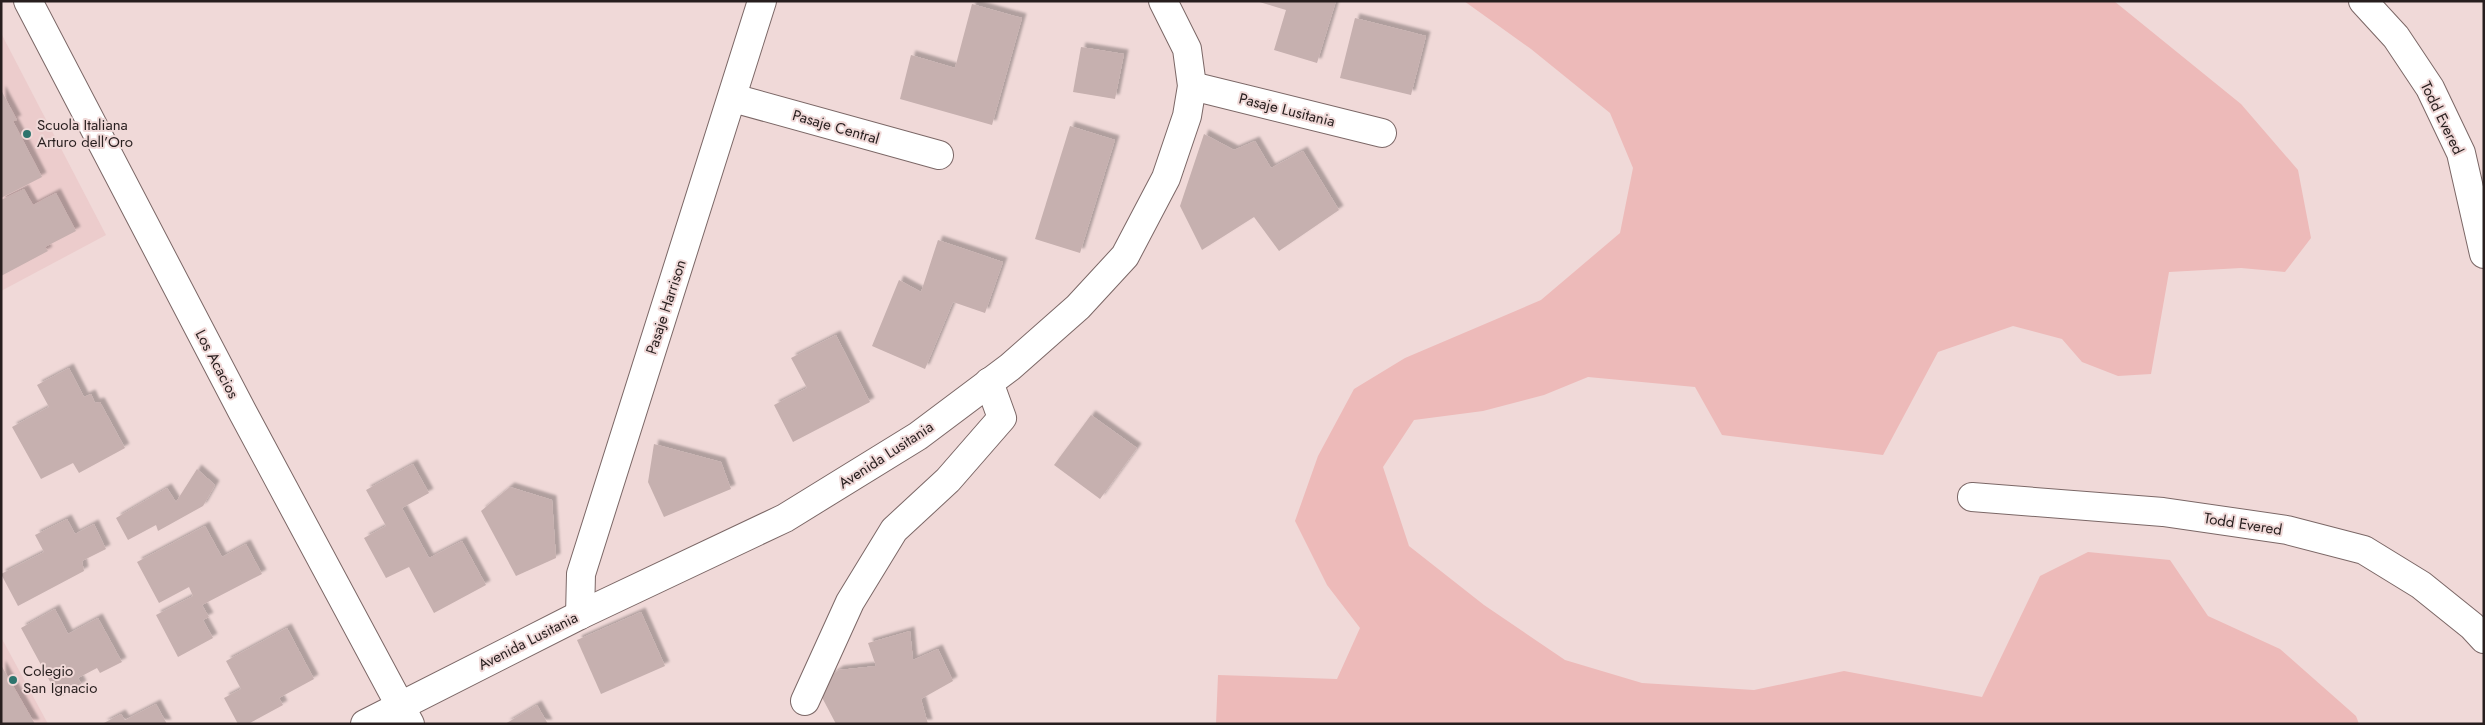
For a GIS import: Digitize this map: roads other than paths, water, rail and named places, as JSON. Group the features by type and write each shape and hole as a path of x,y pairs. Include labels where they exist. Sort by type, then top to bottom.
{"street":[{"name":"Los Acacios","path":"28,1 242,411 405,714"},
{"name":"Pasaje Harrison","path":"580,615 581,574 733,98 762,1"},
{"name":"Avenida Lusitania","path":"365,724 405,714 580,615 785,518 918,436 989,382 1078,307 1125,256 1166,178 1187,116 1192,86 1187,48 1163,1"},
{"name":"Todd Evered","path":"2363,1 2396,37 2430,88 2461,152 2484,254"},
{"name":"Pasaje Lusitania","path":"1192,86 1382,133"},
{"name":"Pasaje Central","path":"733,98 939,155"},
{"path":"805,701 850,602 894,530 948,480 1002,418 989,382"},
{"name":"Todd Evered","path":"1972,496 2162,512 2287,530 2364,550 2421,585 2472,626 2484,639"}],"place":[{"name":"Scuola Italiana Arturo dell’Oro","path":"27,134"},
{"name":"Colegio San Ignacio","path":"13,680"}]}
